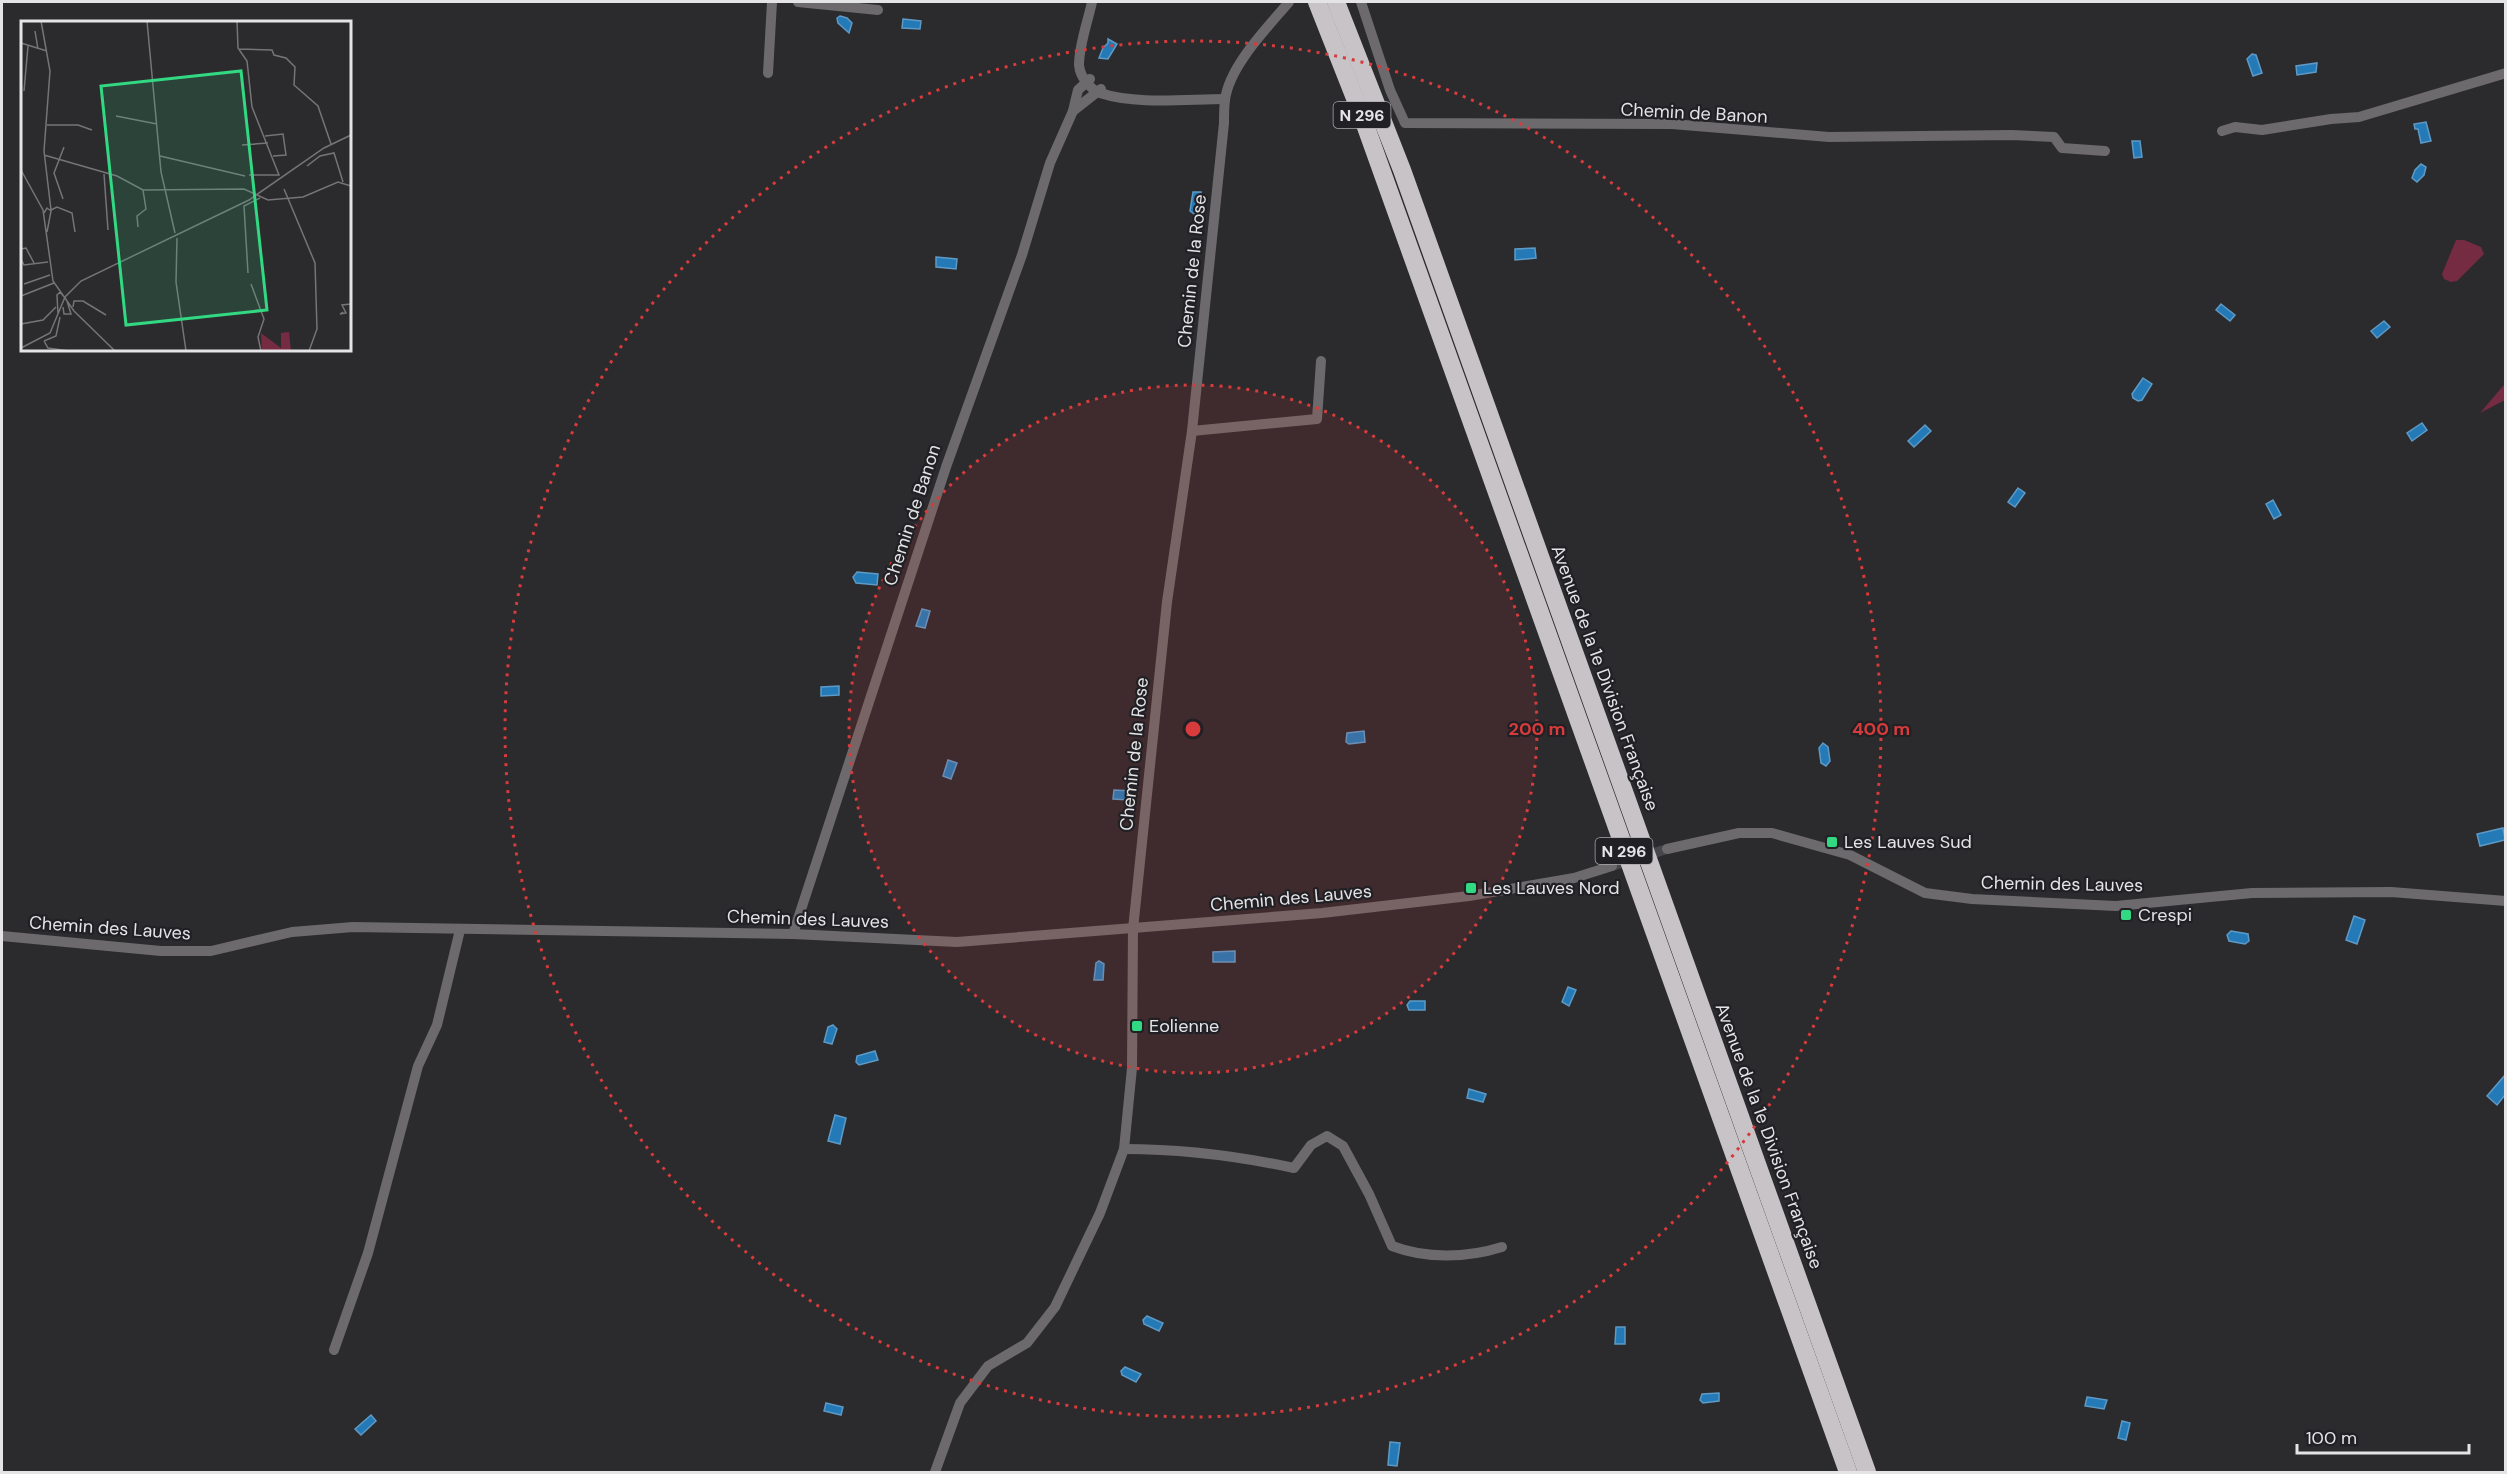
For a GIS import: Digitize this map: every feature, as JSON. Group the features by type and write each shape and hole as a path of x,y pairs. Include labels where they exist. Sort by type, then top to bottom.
{"highway":[{"name":"N 296","path":"1315,2 1328,28 1362,116 1848,1473"},
{"name":"Avenue de la 1e Division Française","path":"1336,2 1402,170 1867,1473"}],"street":[{"path":"768,73 772,2"},
{"path":"798,2 878,10"},
{"path":"1092,2 1079,66 1088,80 1100,90 1125,98 1225,99"},
{"name":"Chemin de la Rose","path":"935,1473 960,1403 988,1366 1027,1343 1055,1307 1100,1213 1124,1149 1132,1068 1133,929 1167,602 1192,431 1225,99 1238,68 1252,46 1289,2"},
{"name":"Chemin de Banon","path":"1361,2 1390,90 1405,123 1672,124 1829,136 2012,135 2054,137 2062,148 2105,151"},
{"path":"2223,131 2235,127 2262,130 2331,119 2360,117 2505,73"},
{"name":"Chemin de Banon","path":"793,934 946,467 992,333 1022,255 1050,163 1073,111 1078,90 1088,80"},
{"path":"1073,111 1100,90"},
{"path":"1192,431 1317,419 1321,361"},
{"name":"Chemin des Lauves","path":"1667,849 1739,833 1772,833 1850,855 1925,893 1972,899 2116,906 2252,893 2391,892 2505,901"},
{"name":"Chemin des Lauves","path":"2,936 161,951 212,951 292,932 353,927 793,934 957,942 1322,913 1469,896 1574,878 1612,866"},
{"path":"334,1350 368,1253 418,1066 437,1025 460,930"},
{"path":"1124,1149 1159,1149 1250,1159 1294,1168 1311,1145 1327,1136 1343,1146 1369,1194 1392,1245 1411,1253 1435,1255 1483,1253 1502,1247"}],"shaded area":[{"path":"2456,240 2464,240 2481,247 2484,254 2457,281 2451,282 2444,279 2442,274"},
{"path":"2505,384 2505,400 2480,413 2503,386"}],"water":[{"path":"840,16 852,23 849,33 838,23 837,18"},
{"path":"903,19 921,21 920,29 902,28"},
{"path":"1108,39 1117,44 1108,59 1099,58 1108,43"},
{"path":"2252,54 2256,55 2262,73 2253,76 2247,59"},
{"path":"2317,63 2316,72 2297,75 2296,66"},
{"path":"2426,122 2431,141 2421,143 2418,129 2415,129 2414,124"},
{"path":"2132,141 2140,141 2142,157 2134,158"},
{"path":"2421,164 2426,167 2424,175 2417,182 2412,178 2415,170"},
{"path":"1193,192 1201,192 1199,212 1194,214 1190,211"},
{"path":"1535,248 1536,258 1515,260 1515,249"},
{"path":"936,257 957,259 956,269 936,267"},
{"path":"2221,304 2235,315 2230,321 2216,310"},
{"path":"2384,321 2390,327 2377,338 2371,331"},
{"path":"2143,378 2152,384 2142,400 2138,401 2133,398 2132,394"},
{"path":"2422,423 2427,430 2412,441 2407,433"},
{"path":"1925,425 1931,431 1914,447 1908,441"},
{"path":"2018,488 2025,493 2015,507 2008,502"},
{"path":"2273,500 2281,515 2274,519 2266,504"},
{"path":"857,572 878,574 877,585 856,583 853,577"},
{"path":"922,609 930,611 925,628 916,626"},
{"path":"839,686 839,695 821,696 821,687"},
{"path":"1364,731 1365,742 1349,744 1346,742 1347,733"},
{"path":"1823,743 1828,747 1830,761 1826,766 1821,763 1819,748"},
{"path":"948,760 957,763 951,779 943,776"},
{"path":"1114,790 1131,791 1130,800 1113,799"},
{"path":"2503,828 2505,840 2480,846 2477,834"},
{"path":"2354,916 2365,920 2357,944 2346,940"},
{"path":"2231,931 2248,934 2249,941 2245,944 2229,941 2227,935"},
{"path":"1235,951 1235,962 1213,962 1213,952"},
{"path":"1099,961 1104,964 1103,980 1094,980 1096,963"},
{"path":"1568,987 1576,990 1569,1006 1562,1002"},
{"path":"1410,1001 1425,1001 1425,1010 1409,1010 1407,1005"},
{"path":"833,1025 837,1029 832,1044 824,1042 828,1027"},
{"path":"875,1051 878,1060 859,1065 856,1062 857,1056"},
{"path":"2505,1075 2505,1095 2497,1105 2487,1096"},
{"path":"1469,1089 1486,1094 1483,1102 1467,1098"},
{"path":"835,1115 846,1118 840,1144 828,1141"},
{"path":"1147,1316 1163,1323 1159,1331 1144,1324 1143,1320"},
{"path":"1616,1327 1625,1327 1625,1344 1615,1344"},
{"path":"1125,1367 1141,1374 1136,1382 1122,1375 1121,1371"},
{"path":"1719,1393 1719,1401 1703,1403 1700,1400 1702,1394"},
{"path":"2087,1397 2107,1400 2104,1409 2085,1406"},
{"path":"826,1403 843,1407 841,1415 824,1411"},
{"path":"371,1415 376,1421 361,1435 355,1429"},
{"path":"2122,1421 2130,1423 2126,1440 2118,1438"},
{"path":"1390,1442 1400,1443 1397,1466 1388,1465"}],"tunnel":[{"path":"1612,866 1667,849"}],"place":[{"name":"Les Lauves Sud","path":"1832,842"},
{"name":"Les Lauves Nord","path":"1471,888"},
{"name":"Crespi","path":"2126,915"},
{"name":"Eolienne","path":"1137,1026"}]}
